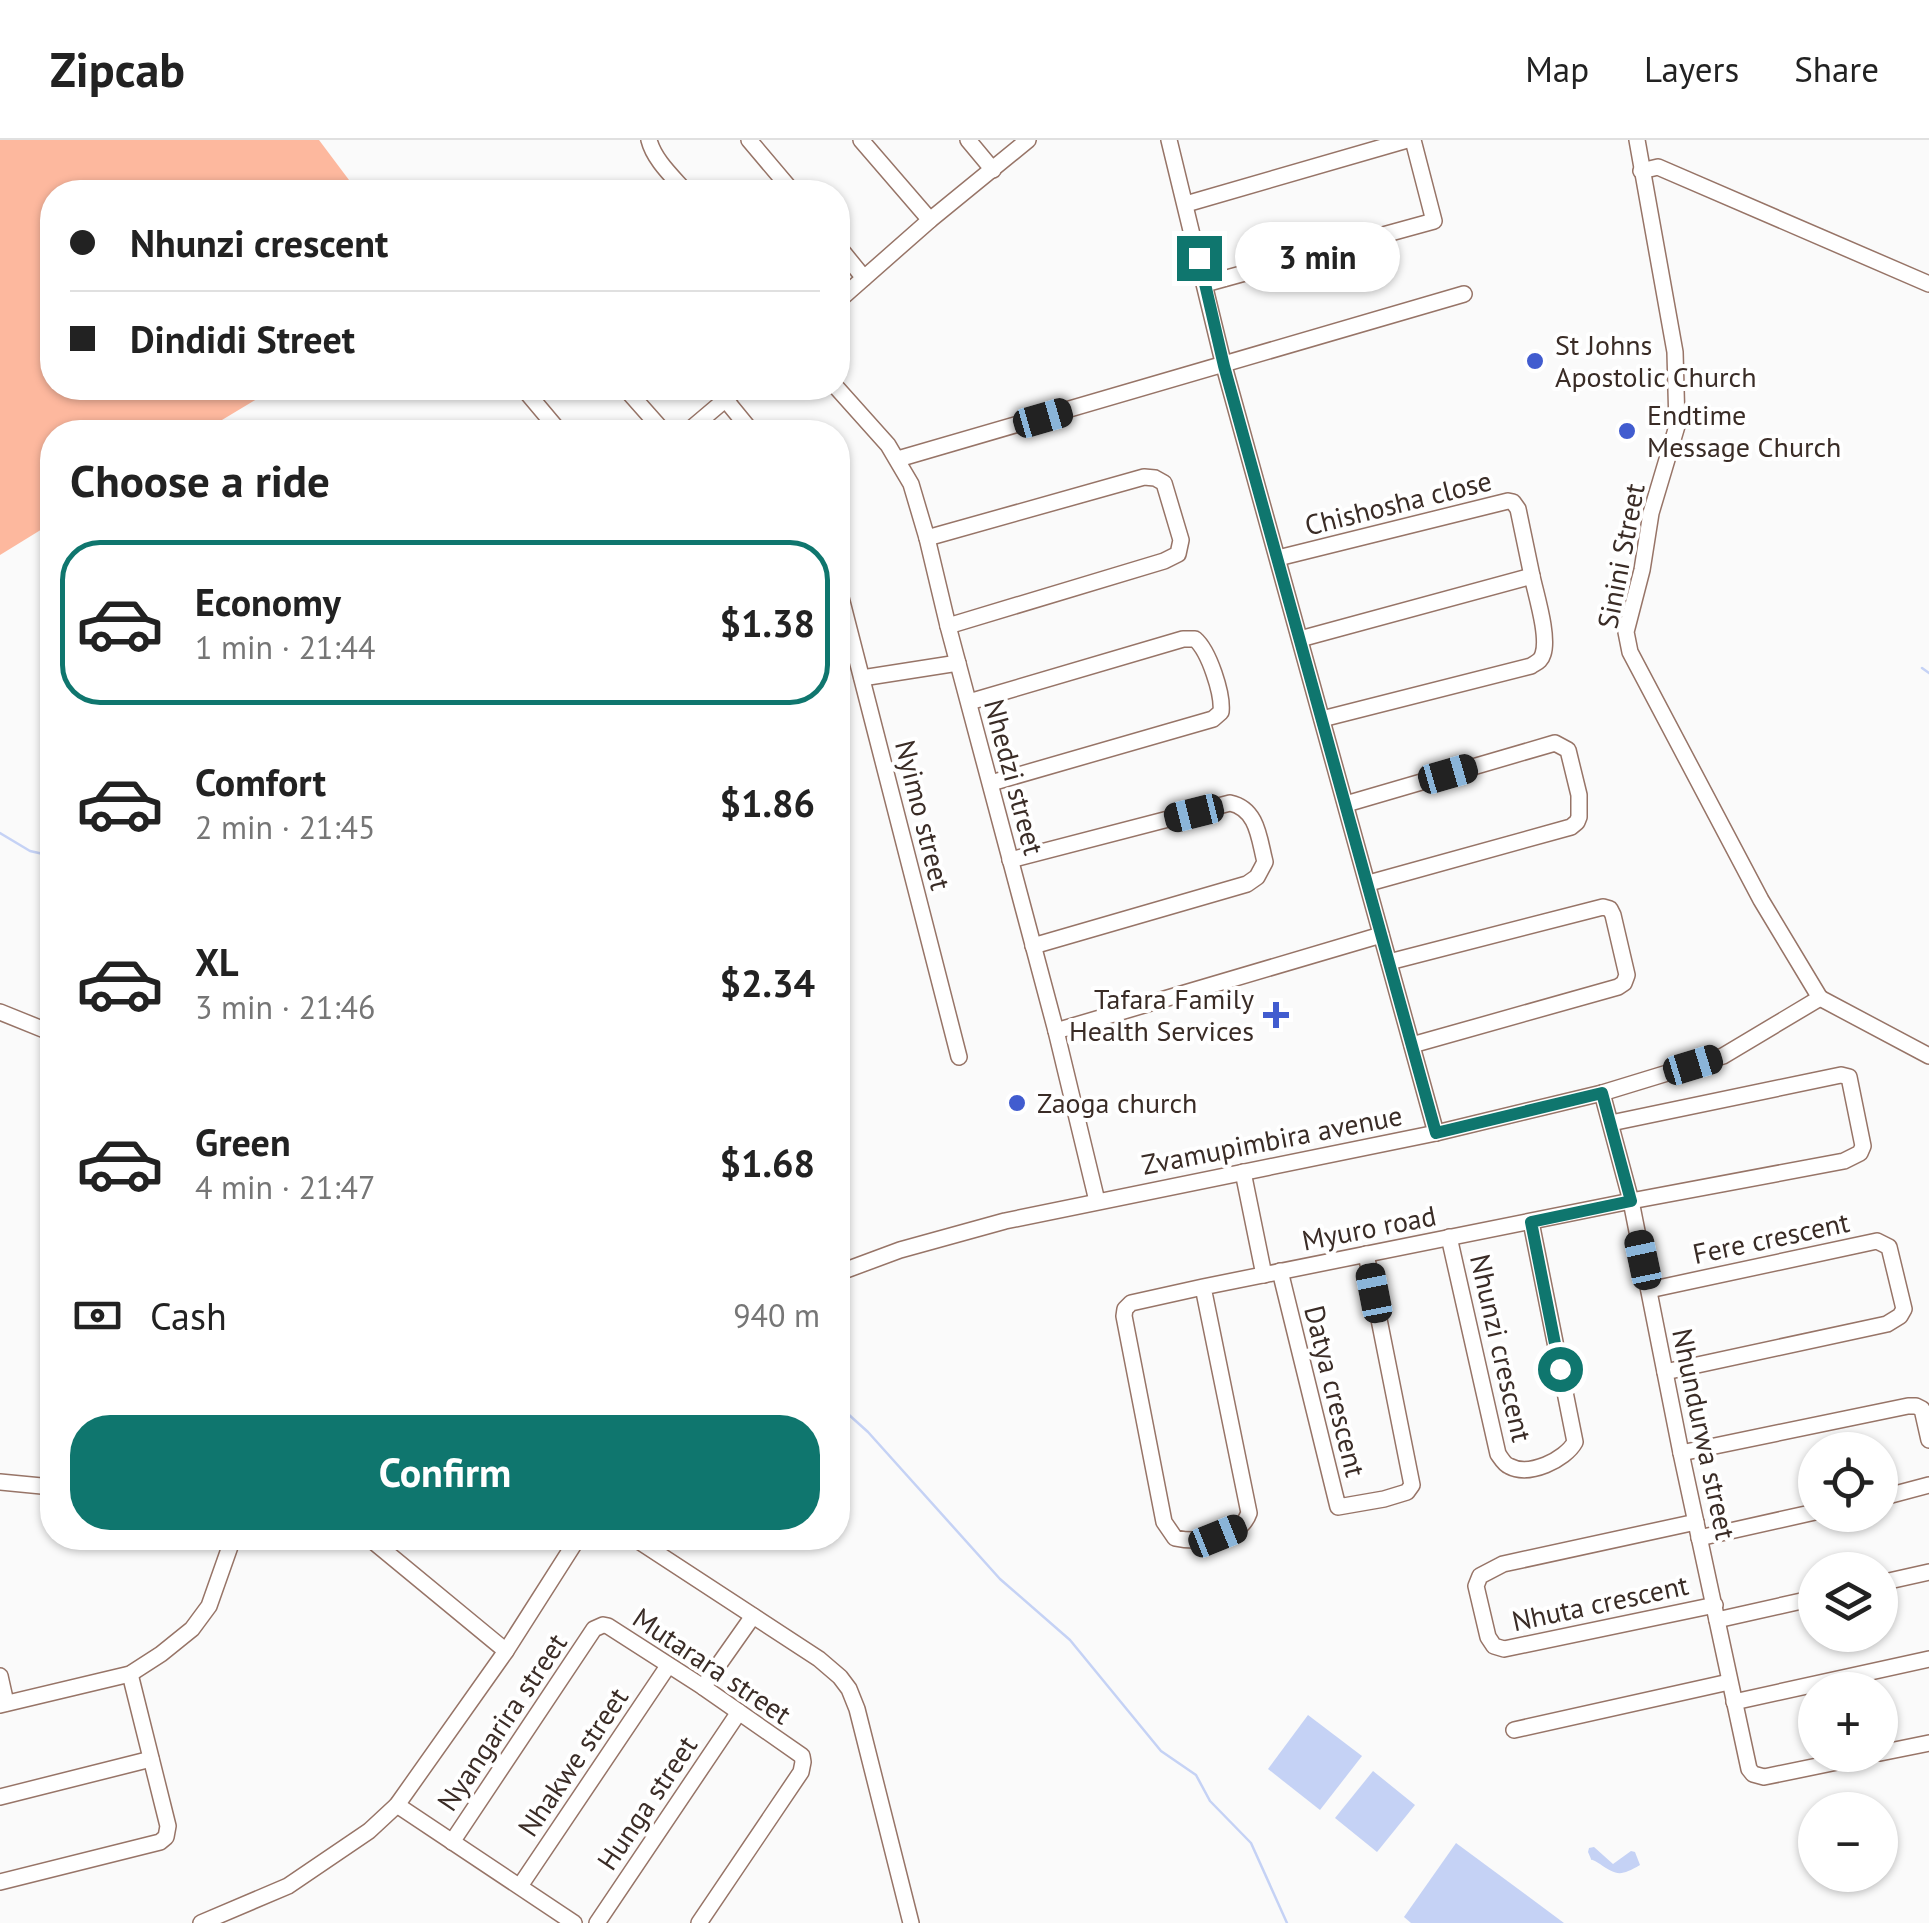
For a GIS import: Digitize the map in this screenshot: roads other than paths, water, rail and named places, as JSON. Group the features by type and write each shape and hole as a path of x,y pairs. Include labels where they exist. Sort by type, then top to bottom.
{"street":[{"path":"649,140 657,158 676,180"},
{"path":"749,140 783,180"},
{"path":"861,140 930,220"},
{"path":"968,140 993,170"},
{"path":"850,290 1028,140"},
{"path":"1169,140 1224,366 1436,1133"},
{"path":"1186,204 1410,140 1434,221 1205,284"},
{"name":"Sinini Street","path":"1636,140 1675,352 1677,426 1651,513 1626,632 1630,652 1762,900 1820,998"},
{"path":"1641,171 1658,167 1929,284"},
{"path":"850,261 864,278"},
{"path":"898,459 1464,294"},
{"path":"533,400 550,420"},
{"path":"636,400 653,420"},
{"path":"701,420 724,400"},
{"path":"726,400 742,420"},
{"name":"Nhedzi street","path":"848,400 898,459 911,484 1056,1031 1097,1201"},
{"path":"927,538 1144,476 1164,483 1181,540 1178,554 1164,561 948,626"},
{"name":"Chishosha close","path":"1278,558 1508,500 1518,508 1532,576"},
{"path":"1300,639 1532,576 1543,631 1543,655 1539,661 1322,719"},
{"name":"Nyimo street","path":"850,637 959,1057"},
{"path":"969,702 1184,639 1195,639 1202,646 1222,700 1222,712 1213,719 990,783"},
{"path":"850,656 854,654"},
{"path":"862,678 958,663"},
{"path":"1346,804 1555,743 1564,746 1570,756 1580,808 1577,822 1570,827 1368,883"},
{"path":"1010,860 1230,804 1249,812 1255,823 1265,862 1257,877 1247,884 1033,946"},
{"path":"1389,962 1602,907 1613,915 1628,975 1618,987 1412,1045"},
{"path":"1056,1031 1382,935"},
{"path":"1820,998 1929,1056"},
{"name":"Zvamupimbira avenue","path":"850,1269 900,1250 1004,1221 1436,1133 1602,1093 1723,1056 1820,998"},
{"path":"0,1012 40,1028"},
{"name":"Myuro road","path":"1202,1287 1249,1513 1238,1528 1188,1541 1175,1538 1164,1522 1124,1316 1131,1304 1202,1287 1366,1254 1853,1159 1863,1146 1849,1077 1836,1075 1610,1123"},
{"name":"Nhundurwa street","path":"1602,1093 1631,1201 1750,1769 1764,1778 1798,1771"},
{"path":"1244,1172 1272,1273"},
{"name":"Nhunzi crescent","path":"1449,1238 1498,1454 1508,1466 1532,1468 1554,1462 1568,1453 1575,1442 1531,1222"},
{"name":"Fere crescent","path":"1649,1290 1877,1241 1889,1247 1904,1309 1887,1324 1665,1372"},
{"name":"Datya crescent","path":"1272,1273 1338,1508 1384,1500 1407,1492 1412,1484 1366,1254"},
{"path":"1681,1454 1908,1406 1922,1409 1929,1440"},
{"path":"0,1482 40,1486"},
{"path":"1898,1494 1929,1486"},
{"path":"1698,1530 1798,1515"},
{"name":"Nhuta crescent","path":"1698,1530 1503,1564 1480,1576 1476,1586 1488,1637 1494,1646 1504,1649 1716,1612"},
{"path":"0,1676 3,1704 130,1674 180,1640 198,1622 216,1592 229,1550"},
{"path":"384,1550 506,1651"},
{"path":"201,1923 288,1886 369,1831 397,1805 506,1651 570,1550"},
{"path":"652,1550 819,1658 849,1689 911,1923"},
{"path":"1898,1579 1929,1572"},
{"path":"1716,1612 1798,1600"},
{"path":"703,1687 753,1616"},
{"name":"Mutarara street","path":"594,1629 608,1626 802,1756 801,1772 699,1923"},
{"name":"Nyangarira street","path":"452,1842 594,1629"},
{"path":"1734,1702 1929,1659"},
{"name":"Nhakwe street","path":"520,1886 668,1666"},
{"path":"0,1882 160,1842 166,1836 168,1826 130,1674"},
{"path":"1514,1730 1729,1682"},
{"name":"Hunga street","path":"597,1923 738,1712"},
{"path":"1898,1749 1929,1743"},
{"path":"0,1797 151,1759"},
{"path":"397,1805 574,1923"}],"water":[{"path":"1308,1715 1362,1756 1320,1810 1268,1769"},
{"path":"1373,1771 1415,1805 1377,1852 1335,1818"},
{"path":"1456,1843 1564,1923 1411,1923 1404,1917"},
{"path":"1594,1847 1613,1864 1635,1852 1640,1865 1623,1873 1615,1872 1591,1859 1589,1848"}],"waterway":[{"path":"1922,668 1929,673"},
{"path":"0,833 40,853"},
{"path":"850,1416 1000,1579 1070,1640 1161,1751 1196,1775 1210,1801 1251,1843 1287,1923"}],"place":[{"name":"St Johns Apostolic Church","path":"1535,361"},
{"name":"Endtime Message Church","path":"1627,431"},
{"name":"Tafara Family Health Services","path":"1276,1015"},
{"name":"Zaoga church","path":"1017,1103"}]}
